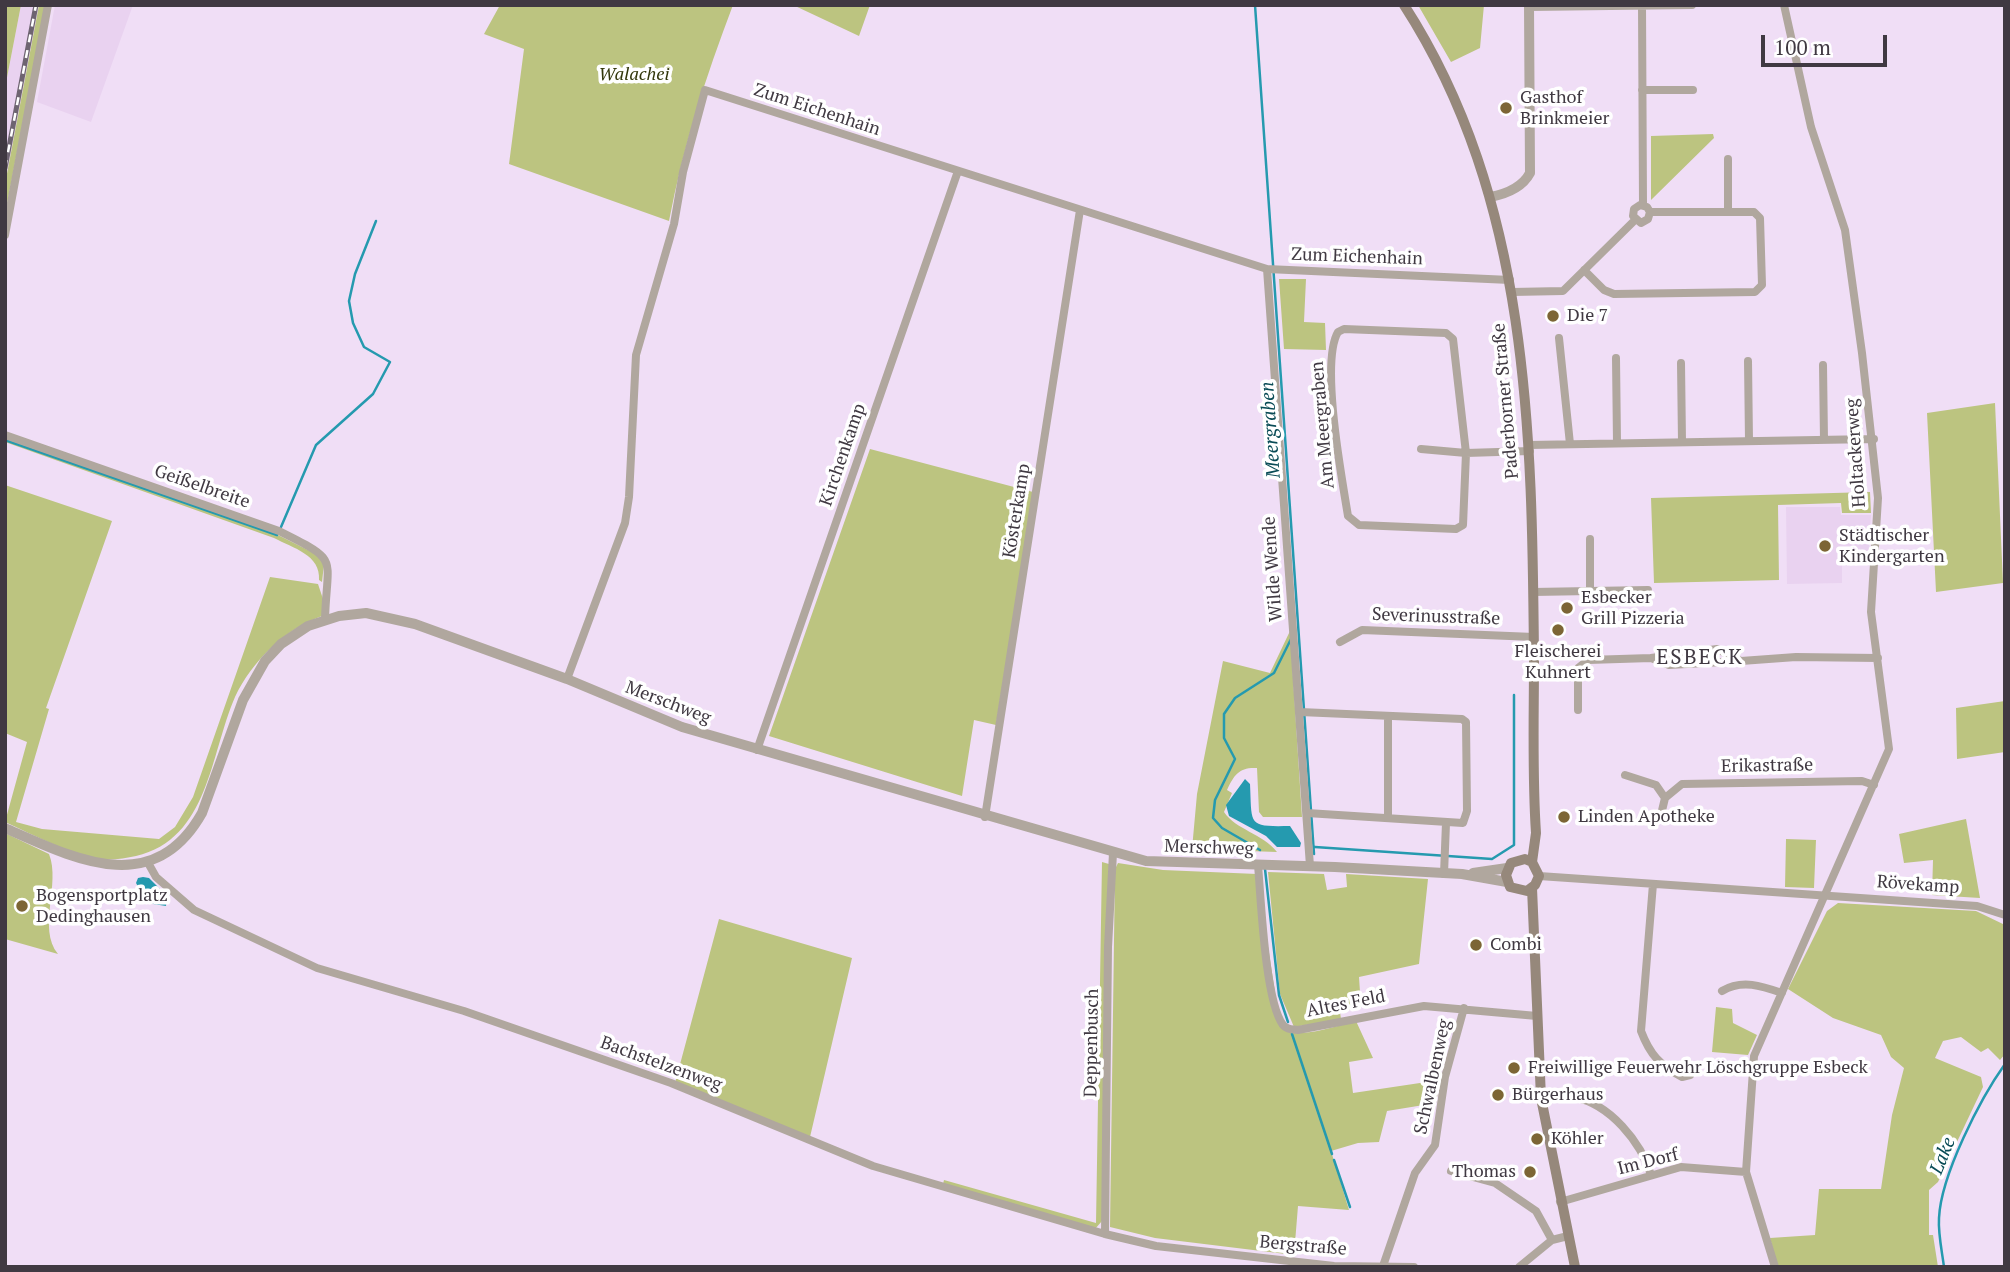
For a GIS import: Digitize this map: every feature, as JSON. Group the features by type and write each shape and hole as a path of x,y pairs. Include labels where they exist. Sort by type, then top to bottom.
{"main road":[{"name":"Paderborner Straße","path":"1404,5 1449,86 1470,136 1490,197 1512,292 1530,448 1535,817 1532,862"},
{"name":"Paderborner Straße","path":"1507,868 1526,848 1535,817"},
{"path":"1517,859 1532,862 1539,876 1527,890"},
{"path":"1507,868 1507,882 1527,890"},
{"path":"1527,890 1535,934 1541,1098 1575,1267"}],"street":[{"path":"5,235 48,5"},
{"path":"1490,197 1509,192 1525,181 1530,173 1529,6 1692,5"},
{"name":"Holtackerweg","path":"1784,5 1811,127 1845,230 1874,439 1878,498 1871,612 1889,749 1826,895"},
{"path":"1584,270 1604,290 1614,294 1755,292 1762,285 1760,218 1754,212 1650,212 1643,205 1642,6"},
{"name":"Zum Eichenhain","path":"567,679 625,523 629,497 636,355 674,224 682,172 705,90 1267,270 1510,280"},
{"path":"1642,90 1693,90"},
{"path":"1728,159 1728,212"},
{"name":"Kirchenkamp","path":"757,750 958,172"},
{"path":"1635,220 1633,211 1643,205"},
{"name":"Kösterkamp","path":"985,817 1080,210"},
{"path":"1635,220 1644,222 1650,212"},
{"path":"1512,292 1563,291 1635,220"},
{"name":"Wilde Wende","path":"1267,270 1310,866"},
{"name":"Am Meergraben","path":"1344,329 1450,335 1466,453 1463,526 1450,529 1353,522 1348,516 1336,436 1331,348 1338,332 1344,329"},
{"path":"1559,338 1570,444"},
{"path":"1615,358 1617,443"},
{"path":"1748,361 1749,441"},
{"path":"1681,363 1682,442"},
{"path":"1823,365 1824,440"},
{"name":"Geißelbreite","path":"5,435 279,531 320,551 329,572 325,619"},
{"path":"1421,449 1466,453 1570,444 1874,439"},
{"path":"1590,539 1590,591"},
{"path":"1533,592 1648,590"},
{"name":"Merschweg","path":"5,828 88,863 118,866 147,860 175,846 197,822 243,700 265,662 290,637 325,619 366,614 394,617 567,679 682,727 985,817 1146,861 1310,866 1444,874 1507,868"},
{"name":"Severinusstraße","path":"1340,642 1362,630 1534,637"},
{"path":"1578,710 1578,668 1588,660 1651,658 1717,649 1741,661"},
{"path":"1651,658 1669,665 1683,666 1796,657 1878,658"},
{"path":"1300,712 1462,719 1466,722 1466,819 1463,823 1307,813"},
{"path":"1388,716 1388,818"},
{"path":"1625,775 1657,785 1665,798 1660,819"},
{"name":"Erikastraße","path":"1665,798 1682,784 1863,780 1874,785"},
{"path":"1444,874 1446,822"},
{"name":"Deppenbusch","path":"1105,1234 1108,947 1113,853"},
{"name":"Bachstelzenweg","path":"147,860 156,877 194,910 317,968 464,1011 671,1083 873,1166 1105,1234 1190,1251"},
{"name":"Altes Feld","path":"1258,865 1273,997 1282,1023 1287,1029 1298,1030 1424,1006 1537,1016"},
{"name":"Merschweg","path":"1462,874 1507,882"},
{"path":"1539,876 1826,895 1754,1056 1746,1172 1775,1267"},
{"path":"1653,884 1641,1031 1648,1051 1662,1066 1682,1077 1690,1075"},
{"name":"Rövekamp","path":"1826,895 1977,906 2005,915"},
{"path":"1722,991 1733,984 1760,986 1782,993"},
{"name":"Schwalbenweg","path":"1383,1266 1415,1173 1435,1145 1445,1077 1464,1008"},
{"path":"1541,1098 1574,1097 1597,1106 1615,1119 1634,1141 1651,1175"},
{"name":"Im Dorf","path":"1560,1202 1681,1167 1746,1172"},
{"path":"1451,1171 1495,1183 1528,1208 1536,1210 1552,1240"},
{"path":"1520,1267 1552,1240 1568,1236"},
{"name":"Bergstraße","path":"1190,1251 1334,1266 1414,1267"},
{"path":"1229,1255 1229,1267"}],"shaded area":[{"path":"21,5 39,5 5,184 5,88"},
{"path":"55,5 133,5 91,122 37,102"},
{"path":"1786,507 1840,507 1841,515 1871,515 1868,558 1842,557 1842,583 1787,584"}],"green space":[{"path":"5,5 21,5 5,88"},
{"path":"39,5 45,5 5,215 5,184"},
{"name":"Walachei","path":"500,5 733,5 696,112 669,221 509,164 524,49 484,34"},
{"path":"793,5 870,5 859,36"},
{"path":"1418,5 1484,5 1480,48 1451,62"},
{"path":"1713,134 1714,138 1651,200 1651,136"},
{"path":"1279,279 1306,279 1304,322 1325,323 1326,350 1284,349"},
{"path":"1995,403 2003,583 1936,592 1927,413"},
{"path":"5,438 274,533 318,555 324,564 322,582 311,558 274,538 5,442"},
{"path":"870,449 1033,492 996,725 974,720 962,796 769,736"},
{"path":"5,485 112,521 46,708 49,709 16,822 42,829 159,839 175,827 193,797 270,577 318,584 323,599 322,616 283,638 251,671 235,697 204,792 179,832 160,847 131,857 99,859 60,847 5,822 27,742 5,733"},
{"path":"1870,492 1871,513 1842,513 1841,503 1778,505 1779,580 1654,583 1651,498"},
{"path":"1290,631 1302,817 1263,817 1259,812 1257,768 1246,769 1235,776 1227,790 1232,793 1224,812 1235,823 1264,840 1277,852 1192,849 1197,794 1223,661 1270,673"},
{"path":"2005,701 2005,752 1957,759 1956,708"},
{"path":"1966,819 1980,898 1932,895 1933,860 1904,863 1899,834"},
{"path":"5,833 49,854 53,879 49,932 58,954 5,939"},
{"path":"1786,839 1816,840 1814,888 1785,887"},
{"path":"1102,862 1109,864 1102,1221 1095,1229 943,1184 944,1180 1096,1223"},
{"path":"1118,863 1163,870 1257,874 1280,1025 1287,1030 1306,1033 1356,1021 1373,1058 1349,1062 1353,1093 1440,1080 1436,1103 1387,1111 1379,1142 1358,1143 1331,1151 1349,1210 1298,1206 1294,1255 1155,1238 1110,1227 1115,869"},
{"path":"1268,872 1324,874 1327,890 1347,887 1346,874 1428,879 1419,964 1359,977 1361,1007 1340,1012 1341,1019 1294,1027 1280,994"},
{"path":"1838,903 1976,911 2005,925 2005,1054 2000,1060 1988,1048 1981,1052 1961,1037 1943,1041 1935,1058 1981,1077 1983,1087 1938,1182 1929,1190 1929,1235 1933,1235 1938,1267 1778,1267 1770,1238 1815,1235 1819,1189 1881,1189 1892,1115 1904,1068 1891,1057 1881,1035 1833,1018 1788,989 1827,911"},
{"path":"719,919 852,958 810,1137 675,1083"},
{"path":"1716,1007 1732,1009 1733,1023 1757,1035 1748,1055 1712,1052"}],"water":[{"path":"1245,779 1250,784 1252,816 1255,821 1266,826 1290,826 1301,843 1300,847 1277,847 1266,836 1229,816 1226,805"},
{"path":"138,878 149,878 167,896 166,906 147,903 136,883"}],"waterway":[{"name":"Meergraben","path":"1255,5 1314,854"},
{"path":"281,527 316,445 373,394 390,362 364,347 353,323 349,301 355,274 376,221"},
{"path":"5,440 277,535"},
{"path":"1260,850 1222,828 1213,818 1215,800 1235,759 1224,738 1224,714 1235,698 1274,673 1291,639"},
{"path":"1315,847 1492,859 1514,845 1514,695"},
{"path":"1265,869 1279,995 1288,1022"},
{"path":"1292,1034 1332,1154"},
{"name":"Lake","path":"1944,1267 1939,1218 1941,1200 1963,1138 2005,1064"},
{"path":"1334,1160 1350,1207"}],"railway":[{"path":"5,168 36,5"}],"place":[{"name":"Gasthof Brinkmeier","path":"1506,108"},
{"name":"Die 7","path":"1553,316"},
{"name":"Städtischer Kindergarten","path":"1825,546"},
{"name":"Esbecker Grill Pizzeria","path":"1567,608"},
{"name":"Fleischerei Kuhnert","path":"1558,630"},
{"name":"Linden Apotheke","path":"1564,817"},
{"name":"Bogensportplatz Dedinghausen","path":"22,906"},
{"name":"Combi","path":"1476,945"},
{"name":"Freiwillige Feuerwehr Löschgruppe Esbeck","path":"1514,1068"},
{"name":"Bürgerhaus","path":"1498,1095"},
{"name":"Köhler","path":"1537,1139"},
{"name":"Thomas","path":"1530,1172"}],"district":[{"name":"ESBECK","path":"1700,658"}]}
